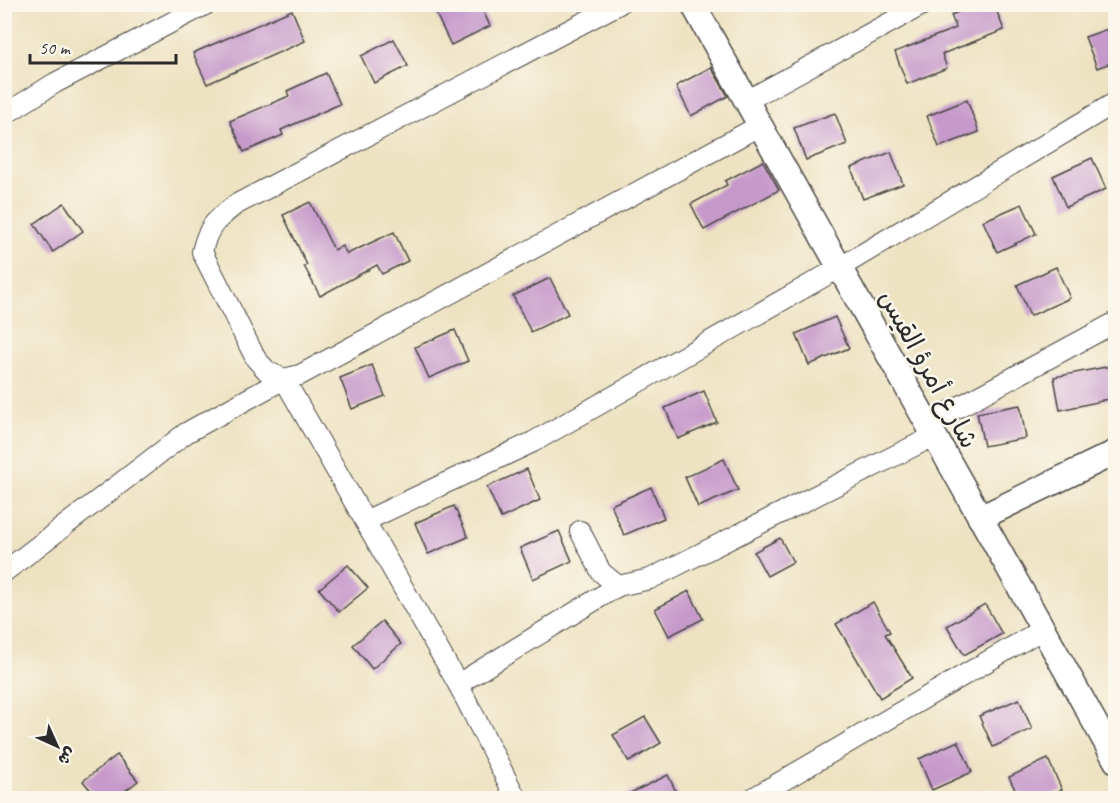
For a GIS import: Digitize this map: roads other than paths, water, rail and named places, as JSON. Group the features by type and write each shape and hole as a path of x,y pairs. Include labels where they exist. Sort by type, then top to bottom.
{"street":[{"path":"4,115 55,83 207,4"},
{"path":"516,798 458,684 284,379 268,372 256,359 202,252 205,237 215,221 235,206 619,4"},
{"name":"شارع أمرؤ القيس","path":"693,4 759,126 1116,762"},
{"path":"746,101 924,4"},
{"path":"365,521 533,442 839,268 1116,102"},
{"path":"4,572 186,433 284,379 300,375 759,126"},
{"path":"458,684 618,586 650,579 930,430 1116,322"},
{"path":"980,518 1116,452"},
{"path":"580,531 601,572 618,586"},
{"path":"753,798 1043,629"}]}
